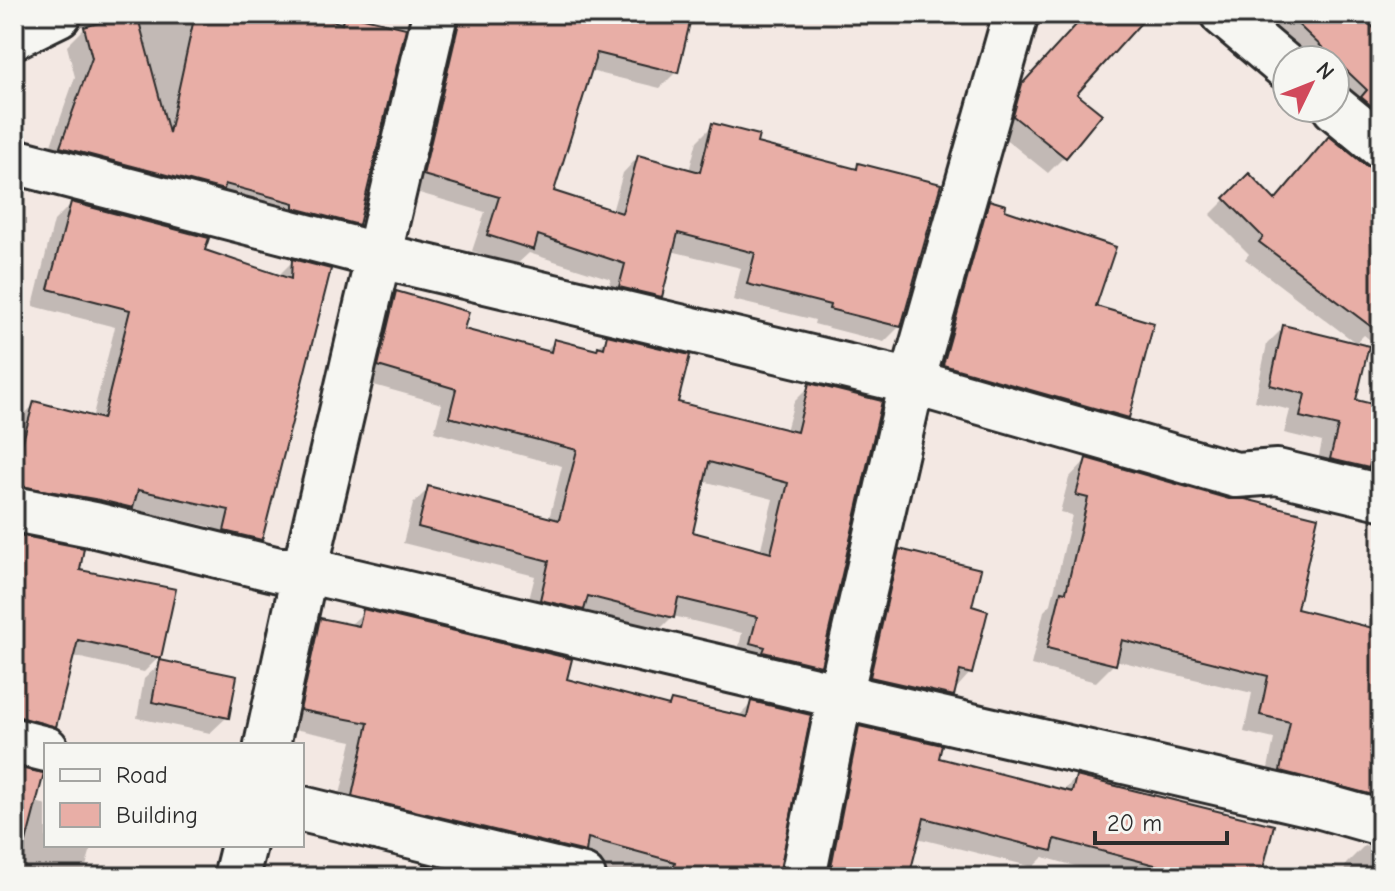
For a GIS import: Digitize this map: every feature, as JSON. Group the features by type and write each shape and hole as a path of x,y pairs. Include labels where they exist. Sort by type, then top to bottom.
{"street":[{"path":"14,36 59,14"},
{"path":"267,743 435,14"},
{"path":"803,877 840,696 912,382 1016,14"},
{"path":"1223,14 1271,54"},
{"path":"1351,121 1381,146"},
{"path":"14,161 380,256 912,382 1236,475 1277,472 1381,497"},
{"path":"14,509 95,525 279,570 305,570 1321,806 1381,823"},
{"path":"14,741 44,748"},
{"path":"304,809 583,877"},
{"path":"236,877 244,847"}],"building":[{"path":"137,14 169,133 195,14 311,14 342,24 344,14 347,14 406,28 359,225 294,208 294,203 225,184 224,190 60,147 92,58 84,27"},
{"path":"461,14 692,14 678,73 597,53 554,191 622,213 638,155 700,172 712,123 759,135 757,143 857,169 858,163 941,184 901,327 747,284 755,253 678,233 662,297 619,287 625,264 538,235 534,250 487,235 499,197 423,175"},
{"path":"1086,14 1149,14 1077,94 1102,114 1066,158 1013,116 1022,84"},
{"path":"1287,14 1359,14 1381,35 1381,114 1361,97 1367,90 1351,75 1351,44 1319,44"},
{"path":"1329,136 1365,165 1381,170 1381,297 1373,328 1259,242 1263,237 1224,198 1249,173 1275,200"},
{"path":"989,200 1006,205 1005,210 1116,247 1096,306 1154,323 1129,418 943,365"},
{"path":"71,202 209,238 205,250 291,279 292,259 331,269 262,540 224,531 229,510 138,490 133,508 14,485 14,473 34,401 103,419 130,310 48,289"},
{"path":"396,291 469,312 464,329 551,352 554,339 597,350 598,346 604,348 607,335 690,355 678,402 797,432 809,383 882,401 821,666 763,652 765,647 750,643 757,617 678,598 674,618 588,596 584,610 540,600 549,561 418,527 428,486 559,520 577,450 449,417 456,389 378,366","holes":["709,462 788,483 771,553 693,532"]},
{"path":"1283,325 1369,346 1356,400 1381,406 1381,421 1369,468 1330,459 1338,426 1300,417 1305,394 1270,385"},
{"path":"1086,458 1229,499 1245,499 1318,517 1297,609 1381,630 1381,797 1280,771 1290,722 1260,715 1268,676 1122,640 1116,665 1047,648 1061,591 1066,592 1088,498 1076,495"},
{"path":"14,534 84,548 80,570 176,589 161,658 78,640 56,727 14,717"},
{"path":"899,549 981,569 972,606 988,611 972,674 960,671 954,696 870,677"},
{"path":"363,609 572,659 567,679 669,706 671,700 747,717 751,701 811,715 779,877 672,877 675,862 588,838 586,852 352,796 368,723 300,710 320,618 359,626"},
{"path":"160,660 237,676 229,718 152,702"},
{"path":"859,726 942,745 939,758 1072,792 1076,776 1274,825 1261,877 1201,877 1055,839 1052,851 924,818 909,877 829,877"},
{"path":"14,767 44,773 26,842 14,840"},
{"path":"423,864 477,877 420,877"}]}
